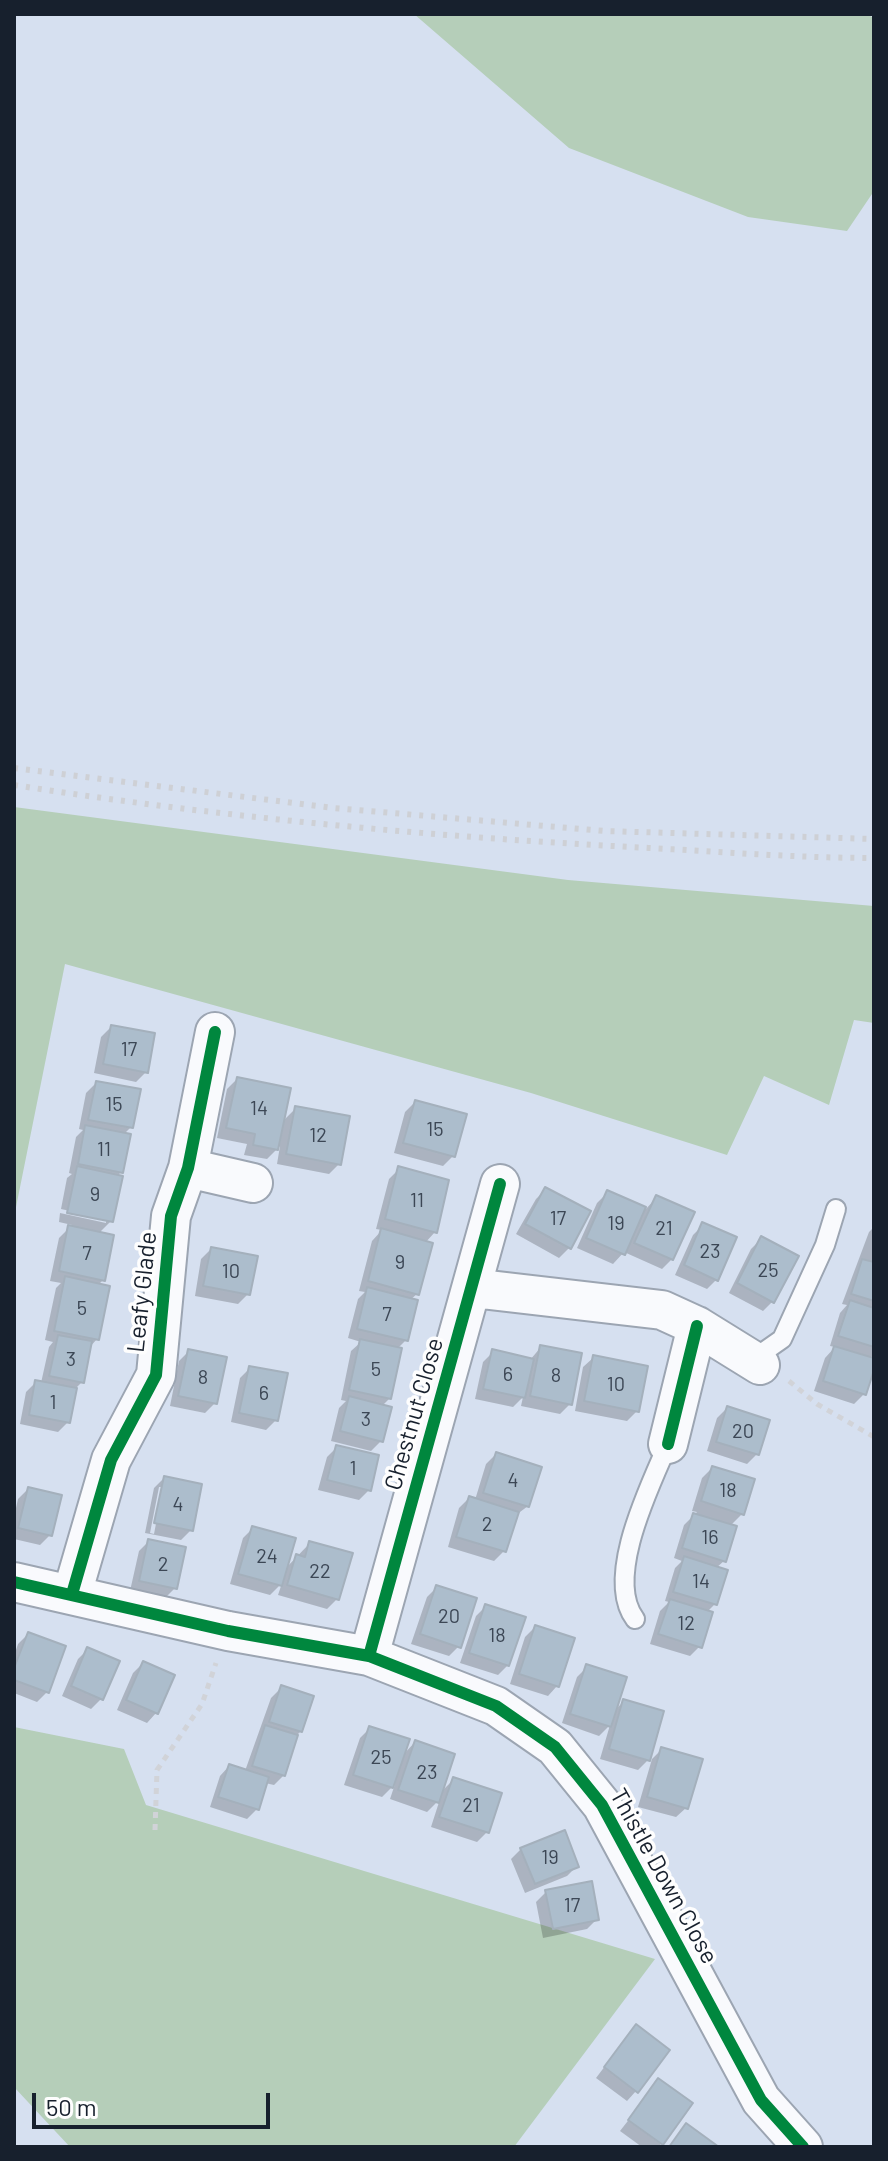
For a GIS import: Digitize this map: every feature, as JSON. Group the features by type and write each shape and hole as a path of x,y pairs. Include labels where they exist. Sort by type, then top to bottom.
{"street":[{"name":"Leafy Glade","path":"72,1594 111,1460 156,1375 171,1216 188,1168 215,1032"},
{"path":"188,1168 253,1183"},
{"name":"Chestnut Close","path":"369,1656 500,1184"},
{"path":"472,1288 662,1310 697,1326 756,1363"},
{"path":"668,1444 697,1326"},
{"name":"Thistle Down Close","path":"14,1582 228,1631 369,1656 496,1706 555,1747 602,1805 761,2100 803,2147"}],"lane":[{"path":"756,1363 782,1339 825,1245 836,1209"},
{"path":"635,1619 625,1606 625,1571 636,1520 668,1444"}],"path":[{"path":"756,1363 766,1362 817,1404 874,1437"},
{"path":"155,1830 157,1770 202,1704 228,1631"}],"green space":[{"path":"414,14 866,14 874,18 874,191 847,231 748,217 569,148"},
{"path":"14,807 568,880 874,906 874,1023 854,1020 829,1105 764,1076 727,1155 531,1093 65,964 14,1217"},
{"path":"14,1727 124,1749 146,1805 655,1959 514,2147 70,2147 14,2087"}],"building":[{"path":"111,1025 155,1033 148,1073 103,1064"},
{"path":"237,1077 291,1088 278,1150 253,1145 255,1134 226,1128"},
{"path":"96,1081 141,1089 133,1128 88,1120"},
{"path":"415,1100 467,1114 455,1157 403,1143"},
{"path":"295,1106 350,1116 341,1165 286,1154"},
{"path":"85,1125 131,1134 123,1173 78,1164"},
{"path":"77,1166 123,1176 113,1222 67,1213"},
{"path":"398,1166 449,1180 437,1233 385,1219"},
{"path":"545,1187 591,1211 571,1249 525,1224"},
{"path":"607,1190 646,1207 625,1255 586,1238"},
{"path":"656,1195 695,1212 673,1260 634,1243"},
{"path":"702,1222 737,1237 718,1281 684,1265"},
{"path":"68,1225 114,1235 105,1281 59,1271"},
{"path":"381,1228 433,1243 419,1295 368,1281"},
{"path":"761,1236 799,1256 774,1303 737,1283"},
{"path":"211,1247 258,1256 250,1295 203,1286"},
{"path":"862,1259 874,1262 874,1301 851,1294"},
{"path":"65,1276 110,1286 99,1340 54,1331"},
{"path":"367,1287 418,1300 408,1341 357,1329"},
{"path":"850,1300 874,1308 874,1347 838,1336"},
{"path":"58,1335 92,1341 84,1383 49,1376"},
{"path":"360,1339 402,1348 391,1399 349,1390"},
{"path":"540,1345 582,1353 572,1405 530,1396"},
{"path":"834,1346 874,1358 874,1370 866,1395 823,1381"},
{"path":"188,1349 227,1357 217,1404 178,1396"},
{"path":"492,1349 534,1359 525,1398 483,1389"},
{"path":"593,1355 648,1366 639,1412 584,1401"},
{"path":"249,1366 288,1373 278,1421 239,1413"},
{"path":"35,1380 77,1388 70,1423 29,1415"},
{"path":"349,1396 392,1407 383,1442 340,1431"},
{"path":"727,1406 770,1420 759,1455 716,1442"},
{"path":"336,1445 379,1455 371,1491 327,1480"},
{"path":"496,1452 542,1467 529,1507 483,1493"},
{"path":"712,1466 755,1479 744,1515 701,1501"},
{"path":"164,1476 202,1484 193,1531 154,1523"},
{"path":"28,1487 62,1495 52,1536 18,1528"},
{"path":"469,1496 519,1512 506,1552 456,1537"},
{"path":"693,1513 737,1526 726,1562 682,1548"},
{"path":"252,1526 296,1538 282,1586 238,1574"},
{"path":"148,1539 186,1547 177,1589 139,1581"},
{"path":"309,1541 353,1553 339,1600 287,1585 296,1554 305,1557"},
{"path":"684,1556 728,1570 717,1605 673,1592"},
{"path":"436,1585 477,1598 461,1648 420,1634"},
{"path":"670,1599 713,1612 702,1648 658,1634"},
{"path":"485,1604 526,1617 509,1666 469,1653"},
{"path":"535,1625 575,1638 559,1687 519,1674"},
{"path":"28,1632 66,1646 49,1693 14,1680 14,1668"},
{"path":"87,1647 120,1661 103,1700 71,1686"},
{"path":"143,1661 175,1675 158,1714 126,1700"},
{"path":"586,1664 627,1677 611,1727 570,1714"},
{"path":"281,1685 314,1696 302,1732 269,1722"},
{"path":"623,1699 664,1711 650,1761 609,1749"},
{"path":"265,1725 298,1735 285,1776 252,1766"},
{"path":"369,1726 410,1739 393,1788 353,1775"},
{"path":"415,1740 455,1754 439,1803 398,1790"},
{"path":"661,1747 703,1759 688,1809 647,1797"},
{"path":"229,1764 269,1777 259,1810 218,1797"},
{"path":"453,1777 502,1793 489,1833 439,1817"},
{"path":"565,1830 579,1867 535,1884 520,1848"},
{"path":"592,1881 599,1920 553,1929 545,1890"},
{"path":"636,2024 670,2050 638,2093 604,2067"},
{"path":"658,2078 693,2103 663,2145 628,2120"},
{"path":"686,2123 719,2147 669,2147"}],"railway":[{"path":"14,768 333,808 605,831 874,839"},
{"path":"14,785 168,807 399,831 752,854 874,858"}],"cycle path":[{"path":"72,1594 111,1460 156,1375 171,1216 188,1168 215,1032"},
{"path":"369,1656 500,1184"},
{"path":"668,1444 697,1326"},
{"path":"14,1582 228,1631 369,1656 496,1706 555,1747 602,1805 761,2100 803,2147"}]}
